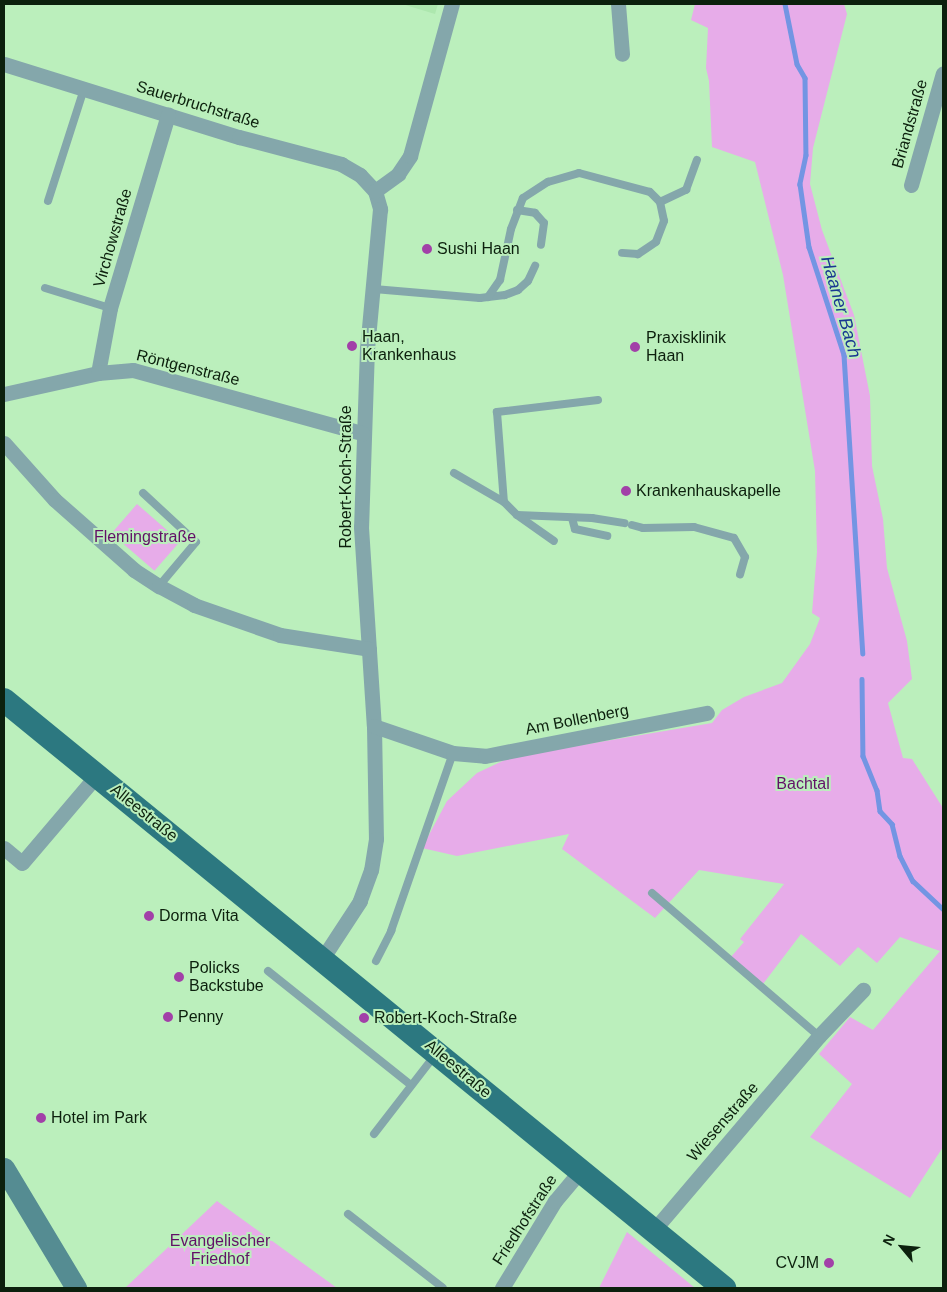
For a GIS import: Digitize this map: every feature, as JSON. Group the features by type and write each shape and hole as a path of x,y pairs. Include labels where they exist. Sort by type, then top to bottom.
{"main road":[{"name":"Alleestraße","path":"4,700 724,1288"}],"street":[{"path":"375,191 398,174 410,156 452,4"},
{"path":"618,4 622,54"},
{"name":"Sauerbruchstraße","path":"4,64 168,115 341,164 360,175 375,191"},
{"name":"Briandstraße","path":"911,185 943,73"},
{"name":"Virchowstraße","path":"98,373 110,308 168,115"},
{"name":"Robert-Koch-Straße","path":"322,959 360,901 371,870 376,839 374,726 361,527 362,433 380,209 375,191"},
{"name":"Röntgenstraße","path":"4,394 98,373 133,370 362,433"},
{"path":"4,443 55,500 134,570 159,586 194,605 280,635 369,649"},
{"name":"Am Bollenberg","path":"374,726 453,754 485,756 707,713"},
{"name":"Alleestraße","path":"4,848 22,864 97,775"},
{"name":"Wiesenstraße","path":"653,1231 819,1036 863,990"},
{"path":"4,1168 76,1288"},
{"name":"Friedhofstraße","path":"502,1288 555,1201 580,1171"}],"lane":[{"path":"48,201 84,89"},
{"path":"660,202 686,190 698,160"},
{"path":"488,297 500,280 517,210 523,198 548,182 579,173 650,192 660,202 664,221 656,242 638,254 622,253"},
{"path":"517,210 535,214 544,223 541,245"},
{"path":"374,289 488,297 518,290 528,281 535,266"},
{"path":"45,288 110,308"},
{"path":"504,502 497,412 598,400"},
{"path":"454,473 504,502 517,515 554,541"},
{"path":"143,493 196,542 159,586"},
{"path":"517,515 572,518 628,524 643,528 694,527 734,538 745,557 740,574"},
{"path":"572,518 575,529 607,536"},
{"path":"376,961 391,931 453,754"},
{"path":"652,893 819,1036"},
{"path":"268,971 411,1085"},
{"path":"374,1134 437,1052"},
{"path":"348,1214 443,1288"}],"shaded area":[{"path":"402,4 438,4 435,14"}],"green space":[{"name":"Bachtal","path":"695,4 844,4 847,14 813,148 810,184 822,230 854,315 870,396 872,466 883,519 887,568 907,641 912,679 888,703 903,758 912,759 943,808 943,1147 910,1198 810,1137 852,1084 819,1054 850,1017 873,1030 940,951 900,937 877,963 858,947 840,966 801,934 763,984 730,958 744,942 740,939 784,884 699,870 655,918 562,849 569,834 457,856 422,848 447,801 477,773 511,757 712,723 722,710 744,697 782,683 810,644 820,618 812,613 817,552 815,471 783,275 755,162 712,147 709,81 706,68 708,28 691,20"},
{"name":"Flemingstraße","path":"137,504 180,541 154,571 111,533"},
{"name":"Evangelischer Friedhof","path":"217,1201 337,1288 125,1288"},
{"path":"627,1232 695,1288 599,1288"}],"waterway":[{"name":"Haaner Bach","path":"785,4 797,64 805,78 806,155 800,184 809,247 844,355 863,653"},
{"name":"Haaner Bach","path":"862,679 863,756 877,790 880,811 892,824 900,856 913,881 943,909"}],"place":[{"name":"Sushi Haan","path":"427,249"},
{"name":"Haan, Krankenhaus","path":"352,346"},
{"name":"Praxisklinik Haan","path":"635,347"},
{"name":"Krankenhauskapelle","path":"626,491"},
{"name":"Dorma Vita","path":"149,916"},
{"name":"Policks Backstube","path":"179,977"},
{"name":"Penny","path":"168,1017"},
{"name":"Robert-Koch-Straße","path":"364,1018"},
{"name":"Hotel im Park","path":"41,1118"},
{"name":"CVJM","path":"829,1263"}]}
